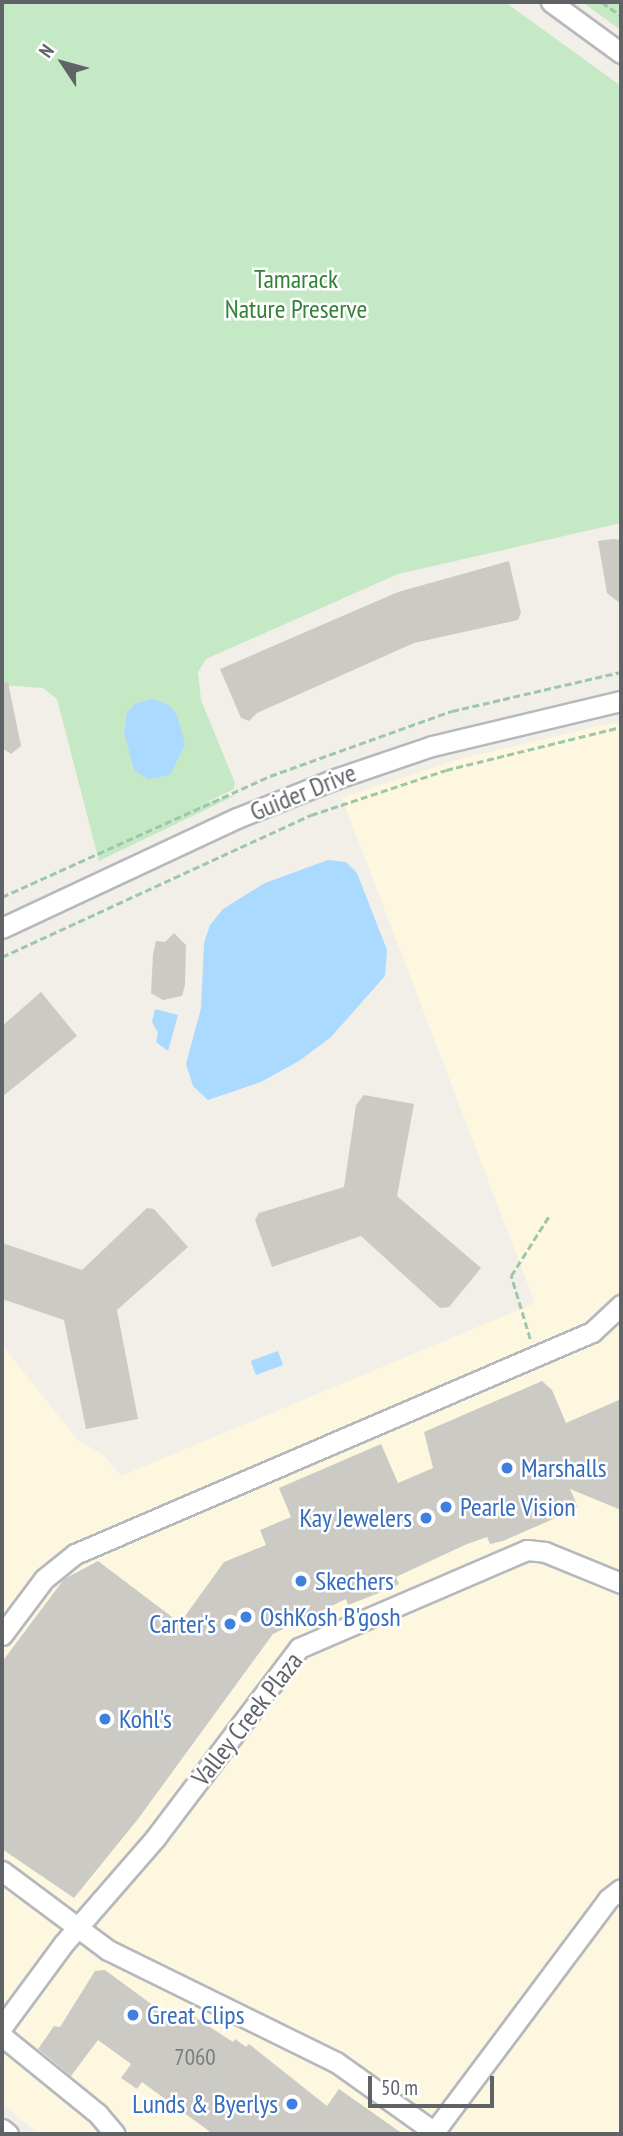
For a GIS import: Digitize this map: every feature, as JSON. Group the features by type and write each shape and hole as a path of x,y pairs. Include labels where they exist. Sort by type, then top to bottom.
{"street":[{"path":"551,2 621,53"},
{"name":"Guider Drive","path":"2,928 326,782 432,746 621,701"},
{"path":"2,1635 44,1579 75,1554 592,1332 621,1305"},
{"name":"Valley Creek Plaza","path":"2,2027 77,1927 150,1845 303,1645 527,1550 539,1550 621,1583"},
{"path":"2,1871 108,1950 336,2062 436,2133 608,1899 621,1889"},
{"path":"2,2036 98,2114 115,2134"},
{"path":"2,2129 8,2134"}],"path":[{"path":"602,2 621,16"},
{"path":"2,957 311,815 446,770 621,727"},
{"path":"537,1356 510,1281 515,1266 549,1216"}],"shaded area":[{"path":"621,721 621,2134 39,2134 2,2103 2,1345 77,1439 103,1455 121,1476 535,1303 342,798 460,759"}],"green space":[{"name":"Tamarack Nature Preserve","path":"2,2 505,2 621,86 621,523 398,574 206,659 198,672 201,700 235,783 234,789 205,803 236,795 99,861 57,699 43,688 2,685"},
{"path":"582,2 621,2 621,30 611,23"}],"water":[{"path":"154,699 170,706 177,715 185,744 170,775 148,779 134,770 124,732 127,713 136,703"},
{"path":"328,860 346,862 357,873 387,950 385,976 331,1037 299,1061 261,1082 208,1100 193,1086 186,1064 201,1008 204,943 210,925 223,909 265,883"},
{"path":"155,1009 178,1015 168,1051 156,1042 158,1033 152,1022"},
{"path":"278,1351 283,1365 256,1375 251,1361"}],"building":[{"path":"621,540 621,604 607,593 598,541"},
{"path":"509,561 521,613 518,620 414,643 257,713 249,721 241,718 220,669 398,592"},
{"path":"8,682 21,746 11,754 2,748 2,683"},
{"path":"174,933 186,945 185,985 182,996 163,1000 151,993 153,954 156,941 165,942"},
{"path":"41,992 77,1036 2,1097 2,1026"},
{"path":"364,1095 414,1104 397,1196 481,1268 449,1307 440,1308 361,1236 272,1267 255,1220 259,1213 344,1187 356,1105"},
{"path":"147,1208 154,1209 188,1247 117,1310 138,1419 86,1429 64,1320 2,1299 2,1243 82,1270"},
{"path":"542,1381 552,1390 566,1423 621,1399 621,1510 570,1489 578,1507 567,1513 503,1541 490,1544 487,1537 467,1544 396,1577 399,1584 392,1588 348,1605 346,1599 273,1634 138,1819 74,1898 2,1849 2,1662 64,1579 98,1561 180,1623 224,1562 266,1545 260,1530 291,1517 279,1488 381,1444 398,1483 433,1468 424,1432"},
{"path":"105,1970 173,2020 193,2016 233,2042 235,2039 246,2047 249,2044 327,2106 339,2089 403,2134 213,2134 142,2082 137,2089 121,2078 131,2064 98,2040 71,2076 38,2049 54,2026 60,2027 95,1971"}],"place":[{"name":"Marshalls","path":"507,1468"},
{"name":"Pearle Vision","path":"446,1507"},
{"name":"Kay Jewelers","path":"426,1518"},
{"name":"Skechers","path":"301,1581"},
{"name":"OshKosh B'gosh","path":"246,1617"},
{"name":"Carter's","path":"230,1624"},
{"name":"Kohl's","path":"105,1719"},
{"name":"Great Clips","path":"133,2015"},
{"name":"Lunds & Byerlys","path":"292,2104"}]}
